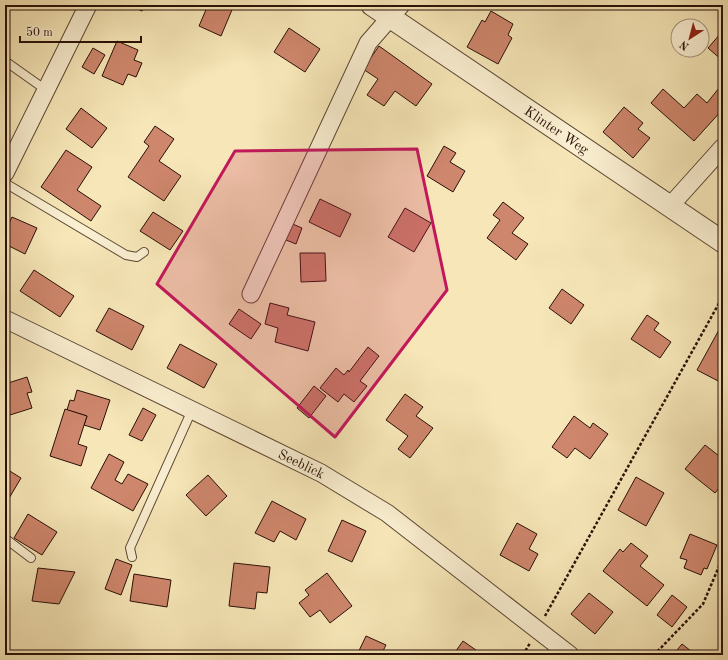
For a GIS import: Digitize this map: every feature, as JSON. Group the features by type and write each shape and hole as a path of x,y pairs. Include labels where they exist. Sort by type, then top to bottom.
{"street":[{"path":"5,173 88,5"},
{"name":"Klinter Weg","path":"372,5 396,12 723,242"},
{"path":"251,294 368,43 396,12"},
{"path":"670,206 723,147"},
{"name":"Seeblick","path":"5,319 321,473 386,513 570,655"}],"lane":[{"path":"5,61 46,90"},
{"path":"5,183 126,254 137,257 144,252"},
{"path":"132,556 130,548 192,410"},
{"path":"5,537 31,558"}],"path":[{"path":"523,655 723,296"},
{"path":"654,655 704,604 723,557"}],"highlighted area":[{"path":"417,149 447,290 335,437 157,284 235,151"}],"building":[{"path":"129,5 145,5 142,11"},
{"path":"208,5 234,5 221,36 199,26"},
{"path":"491,11 513,24 508,35 512,38 498,64 467,47 482,20 485,22"},
{"path":"289,28 320,49 305,72 274,52"},
{"path":"721,33 723,35 723,61 710,50 710,46"},
{"path":"117,41 138,50 134,60 142,63 136,77 128,74 123,85 102,76"},
{"path":"379,46 432,84 416,106 395,91 384,106 367,95 378,79 363,69"},
{"path":"93,48 105,55 94,74 82,67"},
{"path":"719,88 723,92 723,109 694,141 651,103 663,89 684,108 697,94 707,103"},
{"path":"624,107 643,123 638,129 650,138 633,158 603,132"},
{"path":"81,108 107,128 92,148 66,129"},
{"path":"155,126 174,139 159,161 181,176 164,201 128,177 149,146 144,142"},
{"path":"444,146 456,153 450,162 465,171 453,192 427,176"},
{"path":"66,150 92,167 77,190 101,206 91,221 41,187"},
{"path":"320,199 351,214 340,237 309,222"},
{"path":"503,202 524,218 512,233 528,244 516,260 487,238 500,220 493,215"},
{"path":"405,208 431,223 414,252 388,237"},
{"path":"153,212 183,231 170,250 140,231"},
{"path":"12,217 37,228 25,254 5,244 5,232"},
{"path":"288,222 302,228 296,244 281,238"},
{"path":"300,253 325,253 326,281 301,282"},
{"path":"34,270 74,296 60,317 20,291"},
{"path":"562,289 584,305 571,324 549,308"},
{"path":"270,303 289,308 287,315 315,322 308,351 275,342 278,328 265,324"},
{"path":"109,308 144,326 132,350 96,331"},
{"path":"239,309 261,324 251,339 229,324"},
{"path":"647,315 659,323 654,330 671,342 660,358 631,339"},
{"path":"720,328 723,329 722,383 697,370"},
{"path":"180,344 217,364 204,388 167,368"},
{"path":"368,347 379,356 360,381 367,386 354,402 344,394 338,402 320,388 336,368 344,375 348,370 349,372"},
{"path":"27,377 32,392 27,393 32,408 10,415 5,401 5,384"},
{"path":"314,386 326,396 309,418 297,408"},
{"path":"77,390 110,400 100,430 84,425 87,416 67,410 70,400 74,401"},
{"path":"405,394 423,407 416,416 433,428 410,458 398,449 408,436 386,420"},
{"path":"143,408 156,415 142,441 129,435"},
{"path":"65,409 87,416 78,444 87,447 81,466 50,456"},
{"path":"574,416 590,428 593,423 608,434 590,459 575,448 567,458 552,447"},
{"path":"705,445 723,459 723,483 715,493 685,469"},
{"path":"109,454 124,462 115,480 122,484 128,474 148,484 133,511 91,488"},
{"path":"5,468 21,478 8,500 5,499"},
{"path":"208,475 227,496 206,516 186,495"},
{"path":"636,477 664,493 646,526 618,510"},
{"path":"272,501 306,519 296,540 280,531 274,542 255,533"},
{"path":"28,514 57,532 42,555 14,538"},
{"path":"342,520 366,531 352,562 328,551"},
{"path":"517,523 537,534 529,549 538,554 529,571 500,555"},
{"path":"690,534 717,545 707,569 704,568 701,575 684,568 687,560 680,558"},
{"path":"631,543 648,556 640,566 664,585 647,606 603,571 620,549 623,552"},
{"path":"116,559 132,565 121,595 105,589"},
{"path":"234,563 270,567 267,593 257,592 255,609 229,606"},
{"path":"38,568 75,572 59,604 32,601"},
{"path":"327,573 352,606 330,623 320,610 310,617 299,603 309,595 305,590"},
{"path":"134,574 171,580 167,607 130,601"},
{"path":"589,593 613,612 595,634 571,614"},
{"path":"672,595 687,607 672,627 657,615"},
{"path":"366,636 386,645 381,655 357,655"},
{"path":"463,641 483,655 453,655"},
{"path":"682,644 696,655 673,655"}]}
